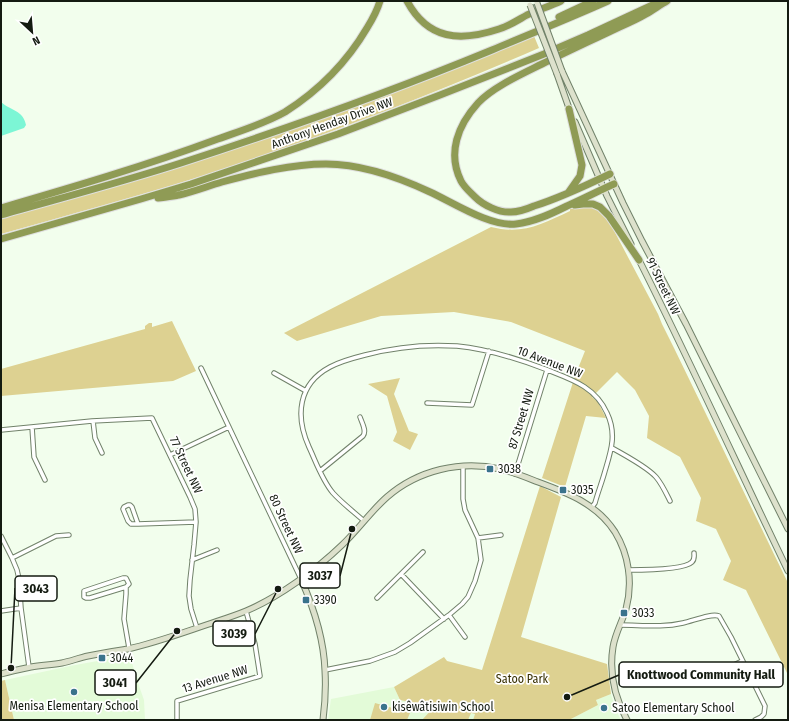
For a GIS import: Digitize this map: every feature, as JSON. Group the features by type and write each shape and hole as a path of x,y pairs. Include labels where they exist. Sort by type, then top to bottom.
{"highway":[{"path":"1,208 171,156 268,120 284,112 311,94 337,69 364,34 372,21 380,1"},
{"path":"407,1 419,19 429,26 440,33 463,37 474,36 500,29 561,1"},
{"path":"525,36 559,17 593,1"},
{"name":"Anthony Henday Drive NW","path":"1,215 136,177 262,136 396,88 608,1"},
{"name":"Anthony Henday Drive NW","path":"1,239 142,199 246,166 324,139 550,51 661,1"},
{"path":"610,174 553,200 518,211 501,211 487,206 479,201 462,182 456,163 456,139 467,116 479,102 495,90 548,61 645,15 667,1"},
{"path":"566,194 580,176 582,165 569,109"},
{"path":"142,199 178,195 281,168 326,164 366,168 392,176 430,192 486,220 515,224 530,222 614,184"},
{"path":"558,210 583,204 593,204 600,207 609,216 639,260"}],"main road":[{"name":"91 Street NW","path":"536,2 562,71 614,184 642,241 690,331 788,529"},
{"name":"91 Street NW","path":"529,3 569,109 604,189 673,328 788,571"},
{"path":"1,674 29,667 64,663 88,656 169,638 246,611 272,598 326,560 388,496 406,483 433,471 463,466 483,466 515,474 583,501 592,507 611,526 618,537 624,550 628,570 629,588 626,610 613,648 612,672 616,696 627,720"},
{"name":"80 Street NW","path":"301,578 316,620 322,646 326,692 323,720"}],"street":[{"name":"10 Avenue NW","path":"306,391 312,382 324,371 336,364 384,350 405,347 444,345 489,351 518,359 547,370 583,385 591,391 599,399 607,412 612,434 612,448"},
{"path":"427,403 472,405 489,351"},
{"name":"80 Street NW","path":"201,368 301,578"},
{"name":"87 Street NW","path":"515,474 547,370"},
{"path":"274,373 306,391 301,408 301,425 307,442 320,471 334,494 364,521"},
{"path":"320,471 365,434 360,417"},
{"name":"77 Street NW","path":"93,421 152,418 195,509 196,522 190,580 190,600 197,628"},
{"path":"1,430 93,421 95,438 102,453"},
{"path":"32,427 34,457 45,480"},
{"path":"170,455 229,427"},
{"path":"592,507 595,503 612,448 652,473 661,483 670,501"},
{"path":"325,670 370,661 388,655 410,643 444,619 468,597 475,581 480,560 478,538 465,510 463,499 463,466"},
{"path":"138,524 132,507 130,505 124,507 123,511 129,524 138,524 196,522"},
{"path":"12,558 56,536 69,535"},
{"path":"478,538 501,535"},
{"path":"1,536 12,558 19,579 29,667"},
{"path":"192,560 217,550"},
{"path":"377,598 423,552"},
{"path":"628,570 663,569 686,565 693,561 694,553"},
{"path":"401,574 444,619"},
{"path":"126,587 90,598 86,598 84,596 84,591 126,578 128,584 126,587 124,619 129,648"},
{"path":"1,611 22,608"},
{"name":"13 Avenue NW","path":"177,720 177,701 260,676 255,644 246,611"},
{"path":"449,615 465,637"},
{"path":"620,625 675,625 695,621 712,615 718,615 722,619 764,704 765,712 761,717 755,720"},
{"path":"684,684 709,677 742,661"}],"shaded area":[{"path":"1,102 22,116 26,125 24,128 1,136"},
{"name":"Menisa Elementary School","path":"130,655 144,700 145,720 14,720 5,680"},
{"name":"kisêwâtisiwin School","path":"394,687 400,700 475,714 473,720 328,720 331,699"},
{"name":"Satoo Elementary School","path":"611,694 621,720 569,720 598,705 596,700"}],"green space":[{"path":"534,36 539,48 414,100 330,132 177,184 1,234 1,217 80,196 441,74"},
{"path":"578,207 597,209 610,223 658,314 788,583 788,675 746,590 723,580 731,561 716,529 696,521 701,498 680,457 647,438 649,416 635,390 617,372 592,397 598,402 606,418 586,416 565,487 542,478 575,376 585,351 511,322 454,312 381,316 297,341 284,333 491,227 513,230 532,227 570,211 570,209"},
{"path":"172,321 196,371 173,381 1,396 1,369 145,329 145,326 149,323 152,323 152,327"},
{"path":"400,378 394,394 409,431 418,434 410,450 393,441 397,432 387,396 368,384"},
{"name":"Satoo Park","path":"540,486 561,497 521,637 607,664 611,694 596,700 598,705 569,720 473,720 475,714 471,713 468,720 422,720 434,707 400,700 394,687 444,657 447,661 482,670"},
{"path":"5,680 14,720 1,720 1,681"},
{"path":"375,703 410,713 407,720 370,720"}],"place":[{"name":"3038","path":"490,469"},
{"name":"3035","path":"563,490"},
{"name":"3037","path":"352,529"},
{"name":"3039","path":"278,589"},
{"name":"3390","path":"306,600"},
{"name":"3033","path":"624,613"},
{"name":"3041","path":"177,631"},
{"name":"3044","path":"102,658"},
{"name":"3043","path":"11,668"},
{"name":"Menisa Elementary School","path":"74,692"},
{"name":"Knottwood Community Hall","path":"567,697"},
{"name":"kisêwâtisiwin School","path":"384,707"},
{"name":"Satoo Elementary School","path":"604,708"}]}
